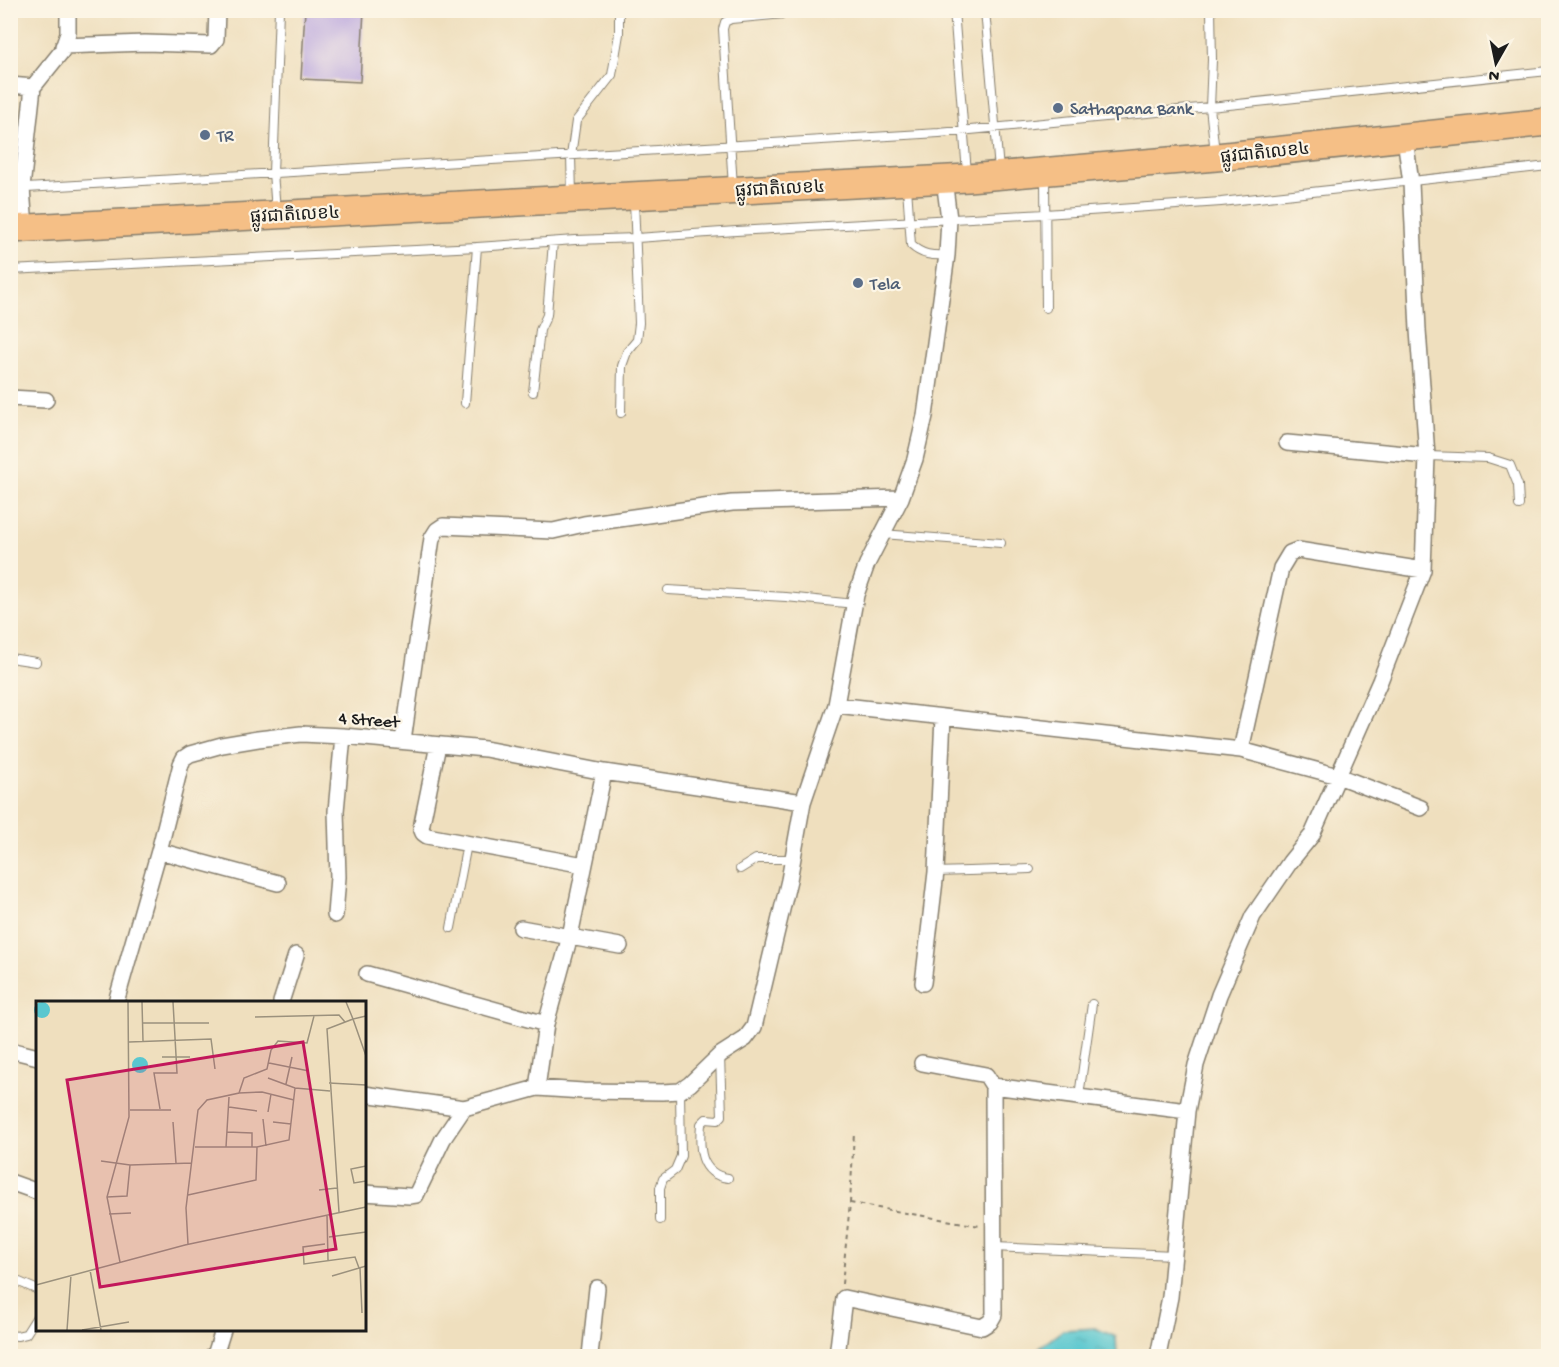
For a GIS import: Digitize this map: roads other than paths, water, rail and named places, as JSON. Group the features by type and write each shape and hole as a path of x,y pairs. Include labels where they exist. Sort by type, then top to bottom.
{"highway":[{"name":"ផ្លូវជាតិលេខ៤","path":"18,229 999,175 1216,157 1548,122"}],"street":[{"path":"18,229 16,189 33,87 62,51 68,33 68,10"},
{"path":"63,46 145,43 211,45 216,39 217,10"},
{"path":"10,85 33,87"},
{"path":"1158,1356 1170,1297 1187,1111 1196,1065 1219,995 1253,916 1290,862 1312,835 1380,681 1423,570 1427,456 1411,183 1405,138"},
{"path":"366,1094 464,1108 537,1088 583,1091 662,1092 680,1090 690,1084 720,1055 745,1039 754,1027 793,859 803,802 836,705 855,604 867,564 901,498 915,459 925,416 956,178"},
{"path":"10,398 46,400"},
{"path":"1287,442 1427,456"},
{"path":"403,741 432,538 443,526 553,531 584,524 732,502 901,498"},
{"path":"1241,750 1281,568 1290,553 1298,550 1423,570"},
{"path":"836,705 1241,750 1338,776 1421,808"},
{"path":"922,983 936,872 943,717"},
{"name":"4 Street","path":"116,1001 181,764 190,754 222,745 301,734 343,736 485,749 604,772 803,802"},
{"path":"335,915 338,878 336,811 343,736"},
{"path":"438,745 421,828 423,833 427,836 467,844 584,865"},
{"path":"537,1088 546,1024 570,936 604,772"},
{"path":"159,851 278,883"},
{"path":"521,928 620,946"},
{"path":"281,1001 296,955"},
{"path":"367,974 546,1024"},
{"path":"10,1050 36,1057"},
{"path":"837,1356 844,1298 982,1327 990,1322 994,1315 993,1086 986,1075 922,1063"},
{"path":"993,1086 1187,1111"},
{"path":"366,1193 416,1195 443,1139 464,1108"},
{"path":"10,1182 36,1191"},
{"path":"590,1356 597,1288"},
{"path":"212,1356 216,1352 222,1331"}],"lane":[{"path":"277,215 273,173 279,10"},
{"path":"572,199 571,156 576,121 612,75 619,34 620,10"},
{"path":"733,190 723,29 725,22 730,19 827,10"},
{"path":"954,10 963,130 956,178"},
{"path":"985,10 999,175"},
{"path":"1211,10 1210,107 1216,157"},
{"path":"16,189 963,130 1210,107 1548,71"},
{"path":"10,270 477,247 1045,214 1221,202 1411,183 1548,166"},
{"path":"1045,171 1046,308"},
{"path":"906,181 911,245 920,253 932,256 947,255"},
{"path":"621,412 622,366 627,352 637,340 639,323 634,196"},
{"path":"533,392 540,330 547,315 553,242"},
{"path":"465,403 477,247"},
{"path":"1427,456 1488,458 1510,465 1518,485 1519,505"},
{"path":"882,534 1001,543"},
{"path":"668,590 786,597 855,604"},
{"path":"10,658 36,662"},
{"path":"451,928 467,844"},
{"path":"740,869 756,859 793,859"},
{"path":"936,872 1030,869"},
{"path":"1078,1096 1092,1004"},
{"path":"720,1055 722,1116 718,1120 706,1119 701,1124 702,1156 708,1168 717,1176 728,1178"},
{"path":"660,1220 660,1188 663,1179 675,1170 681,1156 680,1090"},
{"path":"994,1247 1174,1255"},
{"path":"10,1278 36,1289"},
{"path":"10,1335 26,1334 36,1318"}],"water":[{"path":"1095,1328 1116,1337 1117,1356 1036,1356 1038,1349 1063,1330"}],"place":[{"name":"Sathapana Bank","path":"1058,108"},
{"name":"TR","path":"205,135"},
{"name":"Tela","path":"858,283"}]}
